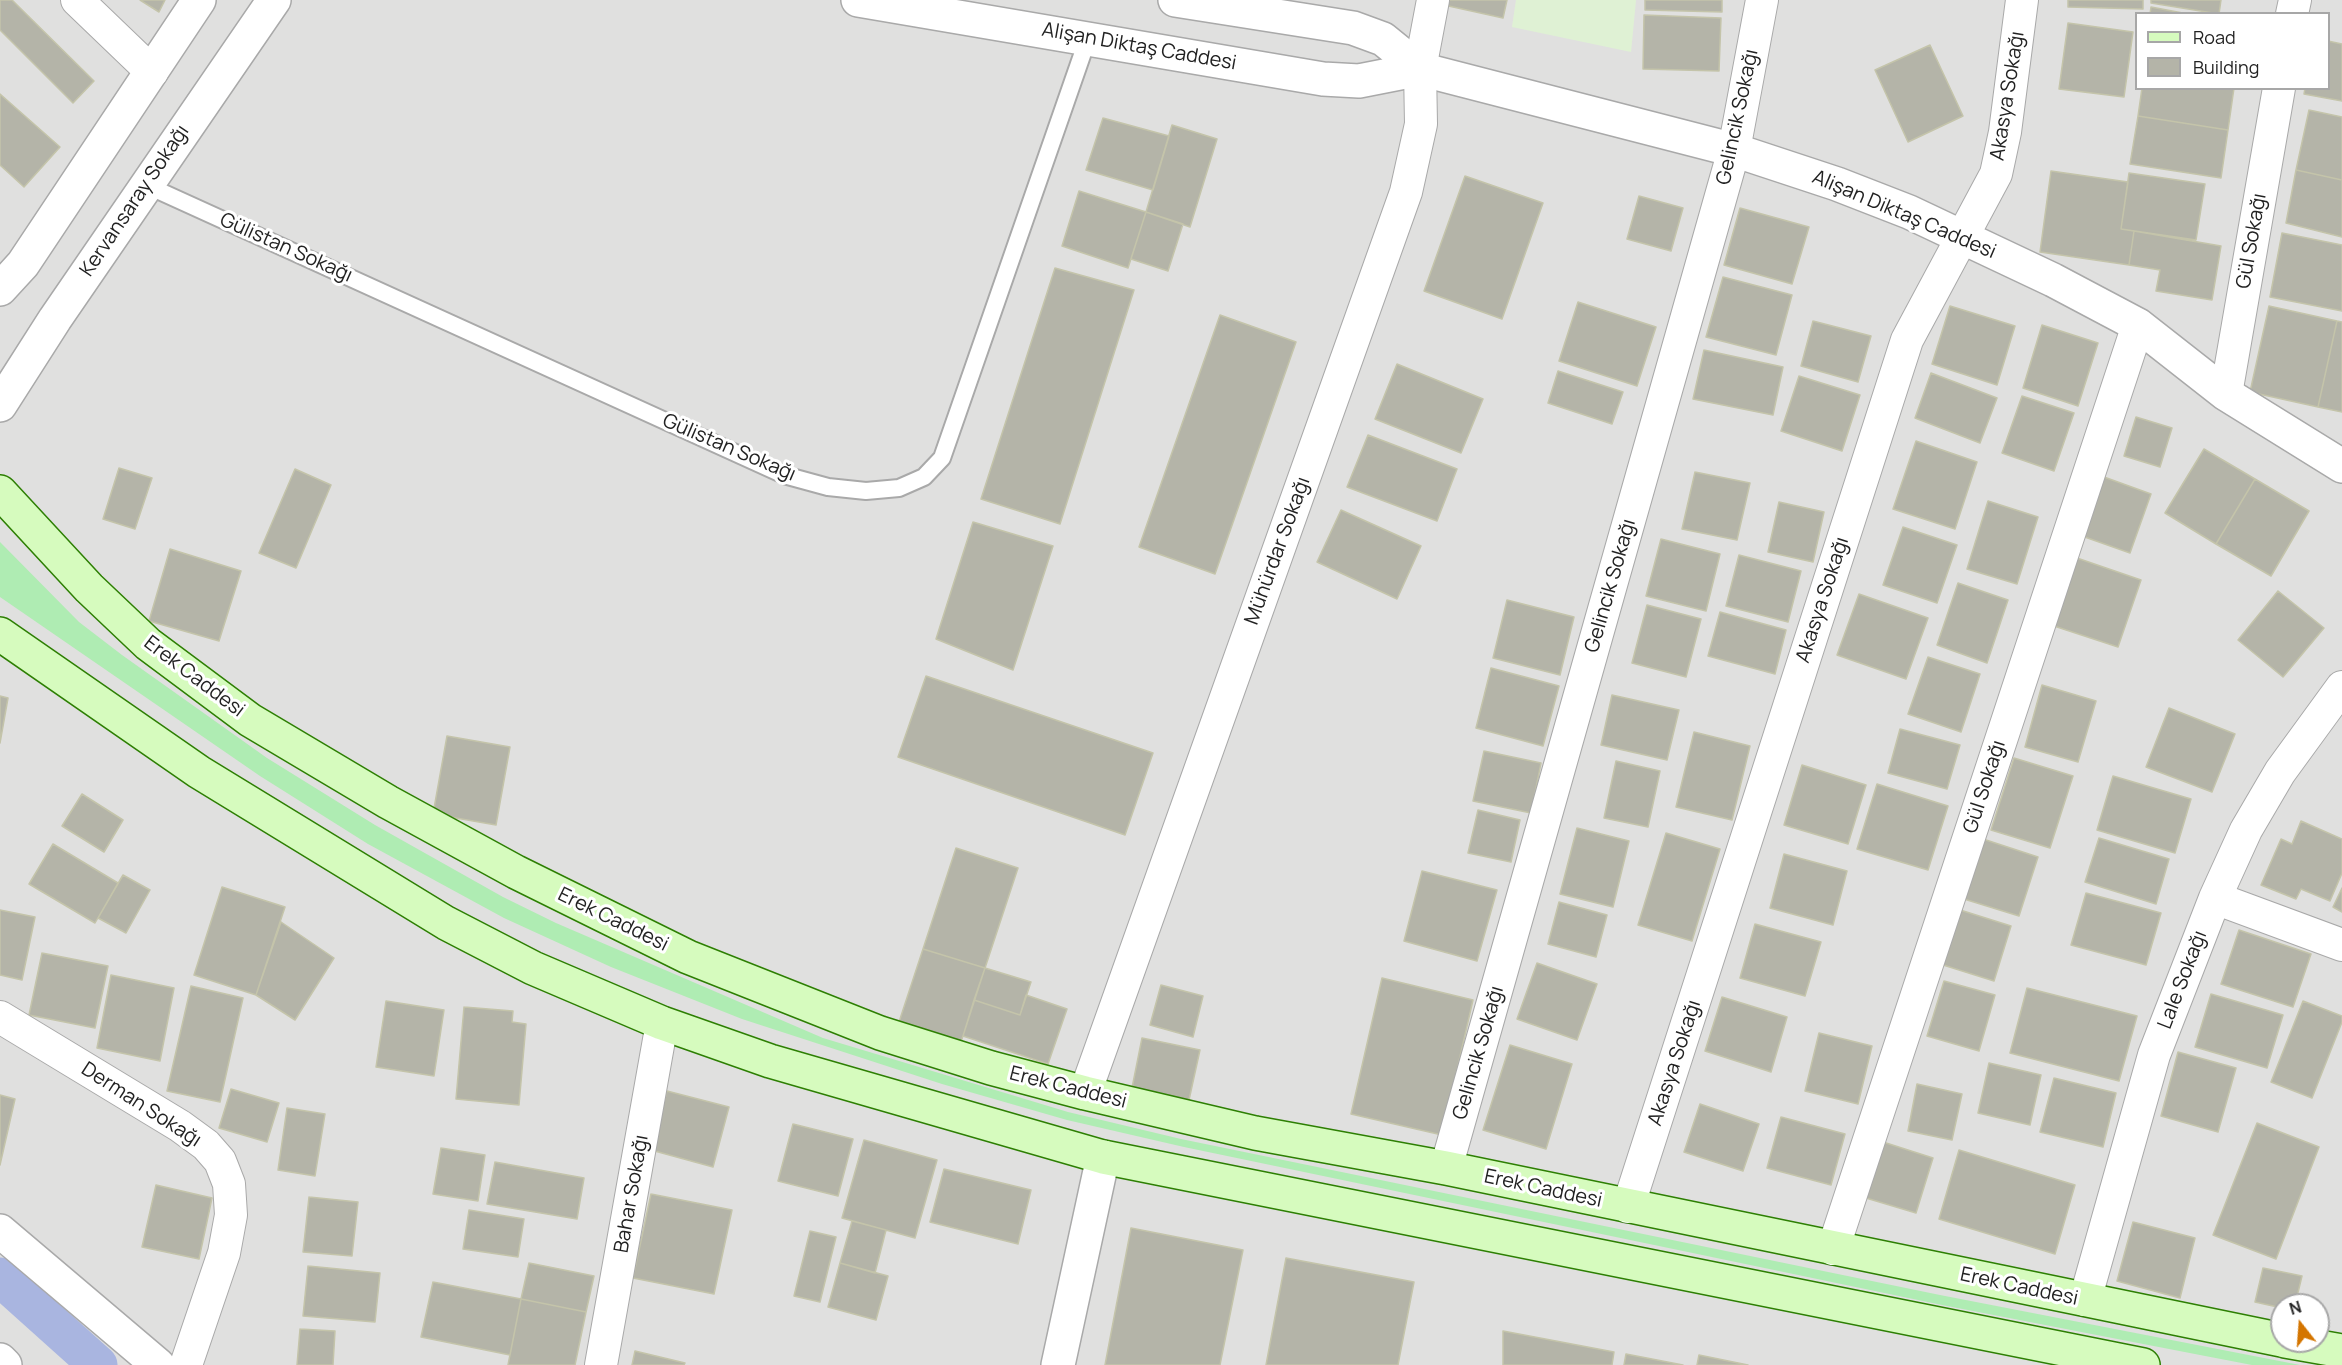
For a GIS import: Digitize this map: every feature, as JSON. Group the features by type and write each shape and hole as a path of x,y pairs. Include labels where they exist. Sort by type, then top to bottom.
{"main road":[{"name":"Erek Caddesi","path":"0,492 88,588 148,644 250,720 388,802 516,872 688,957 880,1033 990,1068 1256,1133 1446,1168 2270,1338"},
{"path":"0,634 199,772 446,923 533,969 662,1023 770,1061 1103,1157 1863,1311 2143,1365"}],"street":[{"path":"77,0 152,72"},
{"path":"0,289 23,264 199,0"},
{"name":"Kervansaray Sokağı","path":"0,405 146,184 274,0"},
{"name":"Alişan Diktaş Caddesi","path":"858,0 1323,79 1359,81 1420,69"},
{"name":"Alişan Diktaş Caddesi","path":"1174,0 1353,28 1383,39 1420,69 1734,150 1837,184 1961,236 2053,280 2138,325 2226,393 2342,466"},
{"name":"Mühürdar Sokağı","path":"1085,1093 1406,192 1421,124 1420,69 1433,0"},
{"name":"Gelincik Sokağı","path":"1446,1168 1734,150 1762,0"},
{"name":"Akasya Sokağı","path":"1628,1207 1907,340 1996,174 2005,132 2022,0"},
{"name":"Gül Sokağı","path":"2226,393 2279,90"},
{"name":"Gül Sokağı","path":"1833,1248 2138,325"},
{"name":"Lale Sokağı","path":"2085,1300 2154,1054 2215,898 2246,830 2280,772 2342,687"},
{"path":"2215,898 2342,945"},
{"name":"Derman Sokağı","path":"0,1017 180,1126 206,1145 220,1161 229,1184 231,1215 224,1253 186,1365"},
{"name":"Bahar Sokağı","path":"602,1365 662,1023"},
{"path":"1058,1365 1103,1157"},
{"path":"0,1231 158,1365"},
{"path":"0,1360 5,1365"}],"lane":[{"name":"Gülistan Sokağı","path":"146,184 784,475 828,487 866,491 899,488 924,477 942,458 1088,38"}],"shaded area":[{"path":"0,0 2342,0 2342,1365 0,1365"}],"green space":[{"path":"1516,0 1636,0 1631,52 1512,27"},
{"path":"0,542 79,622 122,655 267,758 375,825 503,897 556,923 823,1038 1068,1112 1181,1139 1940,1295 2300,1365 2252,1365 1942,1305 1184,1147 1067,1120 942,1084 742,1019 611,967 504,918 368,844 260,776 0,597"}],"building":[{"path":"0,0 12,0 94,81 73,103 0,30"},
{"path":"140,0 165,0 159,12"},
{"path":"1445,0 1507,0 1503,18 1444,5"},
{"path":"1645,0 1722,0 1722,12 1645,10"},
{"path":"2068,0 2143,0 2143,9 2068,7"},
{"path":"2151,0 2221,0 2219,12 2151,3"},
{"path":"2151,7 2177,12 2150,12"},
{"path":"1644,15 1721,18 1719,71 1643,69"},
{"path":"2068,23 2133,32 2124,97 2059,89"},
{"path":"2330,41 2342,44 2342,101 2304,94 2305,90 2330,90"},
{"path":"1930,45 1963,116 1908,142 1875,70"},
{"path":"2142,90 2234,90 2228,130 2138,116"},
{"path":"0,94 60,147 24,187 0,165"},
{"path":"2309,110 2342,117 2342,180 2296,170"},
{"path":"2138,116 2228,130 2221,178 2130,164"},
{"path":"1103,118 1169,136 1153,190 1086,170"},
{"path":"1172,125 1217,139 1190,227 1146,212"},
{"path":"2296,170 2342,180 2342,237 2286,223"},
{"path":"2051,171 2128,182 2121,229 2134,231 2129,265 2040,252"},
{"path":"2129,173 2205,184 2196,240 2121,229"},
{"path":"1465,176 1543,203 1502,319 1424,291"},
{"path":"1079,191 1146,212 1128,268 1062,246"},
{"path":"1639,196 1683,208 1671,251 1627,239"},
{"path":"1740,208 1809,227 1792,284 1724,265"},
{"path":"1146,212 1183,224 1168,271 1131,259"},
{"path":"2134,231 2221,246 2212,300 2156,291 2160,270 2129,265"},
{"path":"2282,233 2342,245 2342,311 2270,297"},
{"path":"1055,268 1134,290 1060,524 981,499"},
{"path":"1723,277 1792,295 1776,355 1706,337"},
{"path":"1578,302 1656,327 1637,386 1559,361"},
{"path":"1950,306 2015,326 1997,385 1932,364"},
{"path":"2269,306 2337,321 2318,407 2250,392"},
{"path":"1220,315 1296,342 1215,574 1139,547"},
{"path":"1813,321 1871,336 1858,382 1801,366"},
{"path":"2337,321 2342,322 2342,412 2318,407"},
{"path":"2042,325 2098,343 2078,406 2023,388"},
{"path":"1704,350 1783,367 1773,415 1693,399"},
{"path":"1397,364 1483,399 1461,453 1375,419"},
{"path":"1558,371 1623,392 1612,424 1548,403"},
{"path":"1931,373 1997,398 1980,443 1915,418"},
{"path":"1799,376 1860,395 1842,451 1781,431"},
{"path":"2022,396 2074,413 2054,471 2002,453"},
{"path":"2136,417 2172,428 2160,467 2124,456"},
{"path":"1368,435 1457,469 1437,521 1347,487"},
{"path":"1916,441 1977,462 1955,529 1893,509"},
{"path":"2204,449 2255,479 2216,544 2165,513"},
{"path":"119,468 152,478 135,529 103,519"},
{"path":"295,469 331,485 296,568 259,553"},
{"path":"1695,472 1750,483 1737,540 1682,529"},
{"path":"2104,477 2151,494 2130,553 2082,536"},
{"path":"2255,479 2309,511 2271,576 2216,544"},
{"path":"1988,501 2038,517 2017,584 1967,569"},
{"path":"1779,502 1824,512 1813,562 1768,552"},
{"path":"1341,510 1421,546 1397,599 1317,562"},
{"path":"973,522 1053,546 1013,670 936,639"},
{"path":"1903,527 1957,545 1937,603 1883,585"},
{"path":"1661,539 1720,554 1706,611 1646,596"},
{"path":"170,549 241,571 219,641 149,621"},
{"path":"1739,555 1801,571 1788,622 1726,606"},
{"path":"2074,557 2141,580 2118,647 2051,625"},
{"path":"1958,583 2008,600 1987,663 1937,645"},
{"path":"2278,591 2324,628 2283,677 2238,640"},
{"path":"1859,594 1928,618 1906,679 1837,655"},
{"path":"1507,600 1574,617 1560,675 1493,658"},
{"path":"1647,605 1701,619 1686,677 1632,663"},
{"path":"1720,612 1786,630 1775,674 1708,656"},
{"path":"1928,657 1980,674 1961,732 1908,714"},
{"path":"1491,668 1559,686 1543,746 1476,728"},
{"path":"926,676 1153,753 1125,835 898,757"},
{"path":"2042,685 2096,701 2078,762 2025,747"},
{"path":"1612,695 1679,710 1667,760 1601,745"},
{"path":"0,696 8,698 0,743"},
{"path":"2169,708 2235,734 2212,792 2146,767"},
{"path":"1900,729 1960,745 1947,789 1888,773"},
{"path":"1694,732 1750,746 1732,820 1676,807"},
{"path":"447,736 510,747 496,825 433,814"},
{"path":"1484,751 1541,763 1531,813 1473,801"},
{"path":"2014,758 2073,776 2050,848 1991,830"},
{"path":"1616,761 1660,771 1648,827 1604,818"},
{"path":"1802,765 1866,785 1848,844 1784,825"},
{"path":"2113,776 2191,799 2175,853 2097,830"},
{"path":"1877,784 1948,806 1928,870 1857,849"},
{"path":"82,794 123,820 104,852 62,826"},
{"path":"1478,810 1520,820 1511,862 1468,853"},
{"path":"2301,821 2342,839 2342,873 2330,901 2301,889 2296,899 2261,885 2281,839 2292,844"},
{"path":"1577,828 1629,841 1613,907 1560,894"},
{"path":"1666,833 1720,849 1692,941 1638,925"},
{"path":"2099,838 2169,859 2156,904 2085,882"},
{"path":"1983,839 2038,857 2019,916 1964,899"},
{"path":"53,844 118,883 95,923 29,884"},
{"path":"956,848 1018,868 985,968 923,949"},
{"path":"1784,854 1847,871 1833,925 1770,908"},
{"path":"1422,871 1497,890 1477,961 1404,941"},
{"path":"123,875 150,890 126,933 98,918"},
{"path":"222,887 285,907 256,995 194,975"},
{"path":"2342,888 2342,912 2333,907"},
{"path":"2086,893 2161,913 2146,965 2071,945"},
{"path":"1559,902 1607,915 1596,957 1548,944"},
{"path":"1957,909 2011,926 1994,981 1940,964"},
{"path":"0,910 35,917 22,980 0,975"},
{"path":"281,922 334,958 295,1020 256,995"},
{"path":"1755,924 1821,942 1805,996 1740,978"},
{"path":"2239,930 2311,954 2293,1007 2221,984"},
{"path":"923,949 985,968 961,1042 899,1022"},
{"path":"42,953 108,966 95,1028 29,1015"},
{"path":"1537,963 1597,984 1577,1040 1517,1019"},
{"path":"985,968 1031,982 1020,1015 974,1000"},
{"path":"111,975 174,988 160,1061 97,1048"},
{"path":"1382,978 1473,1000 1442,1135 1351,1114"},
{"path":"1944,981 1995,995 1979,1051 1927,1036"},
{"path":"1161,985 1203,996 1193,1037 1150,1025"},
{"path":"191,986 243,998 220,1102 167,1091"},
{"path":"2027,988 2137,1016 2119,1081 2010,1053"},
{"path":"2211,994 2283,1015 2267,1068 2195,1047"},
{"path":"1026,995 1067,1009 1048,1064 963,1036 974,1000 1020,1015"},
{"path":"1722,997 1787,1017 1771,1072 1705,1051"},
{"path":"386,1001 444,1010 434,1076 376,1067"},
{"path":"2303,1001 2342,1016 2342,1022 2312,1098 2271,1082"},
{"path":"464,1007 513,1011 512,1022 526,1024 519,1105 456,1099"},
{"path":"1819,1033 1872,1046 1858,1104 1805,1091"},
{"path":"1142,1038 1200,1050 1189,1100 1132,1088"},
{"path":"1510,1045 1572,1064 1546,1149 1483,1130"},
{"path":"2178,1052 2236,1068 2218,1132 2161,1116"},
{"path":"1989,1063 2041,1075 2030,1125 1978,1113"},
{"path":"2054,1078 2116,1093 2103,1147 2040,1132"},
{"path":"1917,1084 1962,1094 1952,1140 1908,1131"},
{"path":"231,1089 279,1103 267,1142 219,1128"},
{"path":"667,1091 729,1107 713,1167 651,1150"},
{"path":"0,1095 15,1099 0,1165"},
{"path":"1700,1104 1759,1124 1743,1171 1684,1152"},
{"path":"287,1108 325,1114 315,1176 278,1170"},
{"path":"1781,1117 1845,1134 1831,1185 1767,1168"},
{"path":"2257,1123 2319,1147 2276,1259 2213,1235"},
{"path":"793,1124 853,1139 838,1196 778,1181"},
{"path":"864,1140 937,1160 915,1238 842,1218"},
{"path":"1883,1142 1933,1158 1916,1213 1866,1198"},
{"path":"441,1148 485,1155 478,1201 433,1194"},
{"path":"1959,1150 2075,1185 2055,1254 1939,1219"},
{"path":"495,1162 584,1178 577,1219 487,1204"},
{"path":"944,1169 1031,1190 1018,1244 930,1222"},
{"path":"156,1185 212,1198 199,1259 142,1247"},
{"path":"651,1194 732,1210 714,1294 633,1278"},
{"path":"309,1197 358,1202 352,1256 303,1252"},
{"path":"469,1210 524,1219 518,1257 463,1249"},
{"path":"852,1221 886,1230 875,1273 840,1263"},
{"path":"2133,1222 2195,1238 2180,1298 2117,1281"},
{"path":"1131,1228 1243,1250 1220,1365 1105,1365"},
{"path":"810,1231 836,1237 820,1302 794,1296"},
{"path":"1286,1258 1414,1282 1398,1365 1266,1365"},
{"path":"529,1263 594,1276 586,1312 521,1299"},
{"path":"840,1263 888,1276 876,1320 828,1307"},
{"path":"308,1266 380,1273 375,1322 303,1316"},
{"path":"2263,1268 2302,1276 2298,1293 2270,1293 2270,1305 2255,1302"},
{"path":"433,1282 521,1299 510,1355 421,1337"},
{"path":"521,1299 586,1312 575,1365 508,1365"},
{"path":"300,1329 335,1331 333,1365 297,1365"},
{"path":"1503,1331 1614,1352 1612,1365 1503,1365"},
{"path":"635,1351 685,1363 684,1365 632,1365"},
{"path":"1626,1354 1683,1365 1624,1365"},
{"path":"1699,1355 1748,1365 1697,1365"}],"waterway":[{"path":"0,1277 98,1365"}]}
